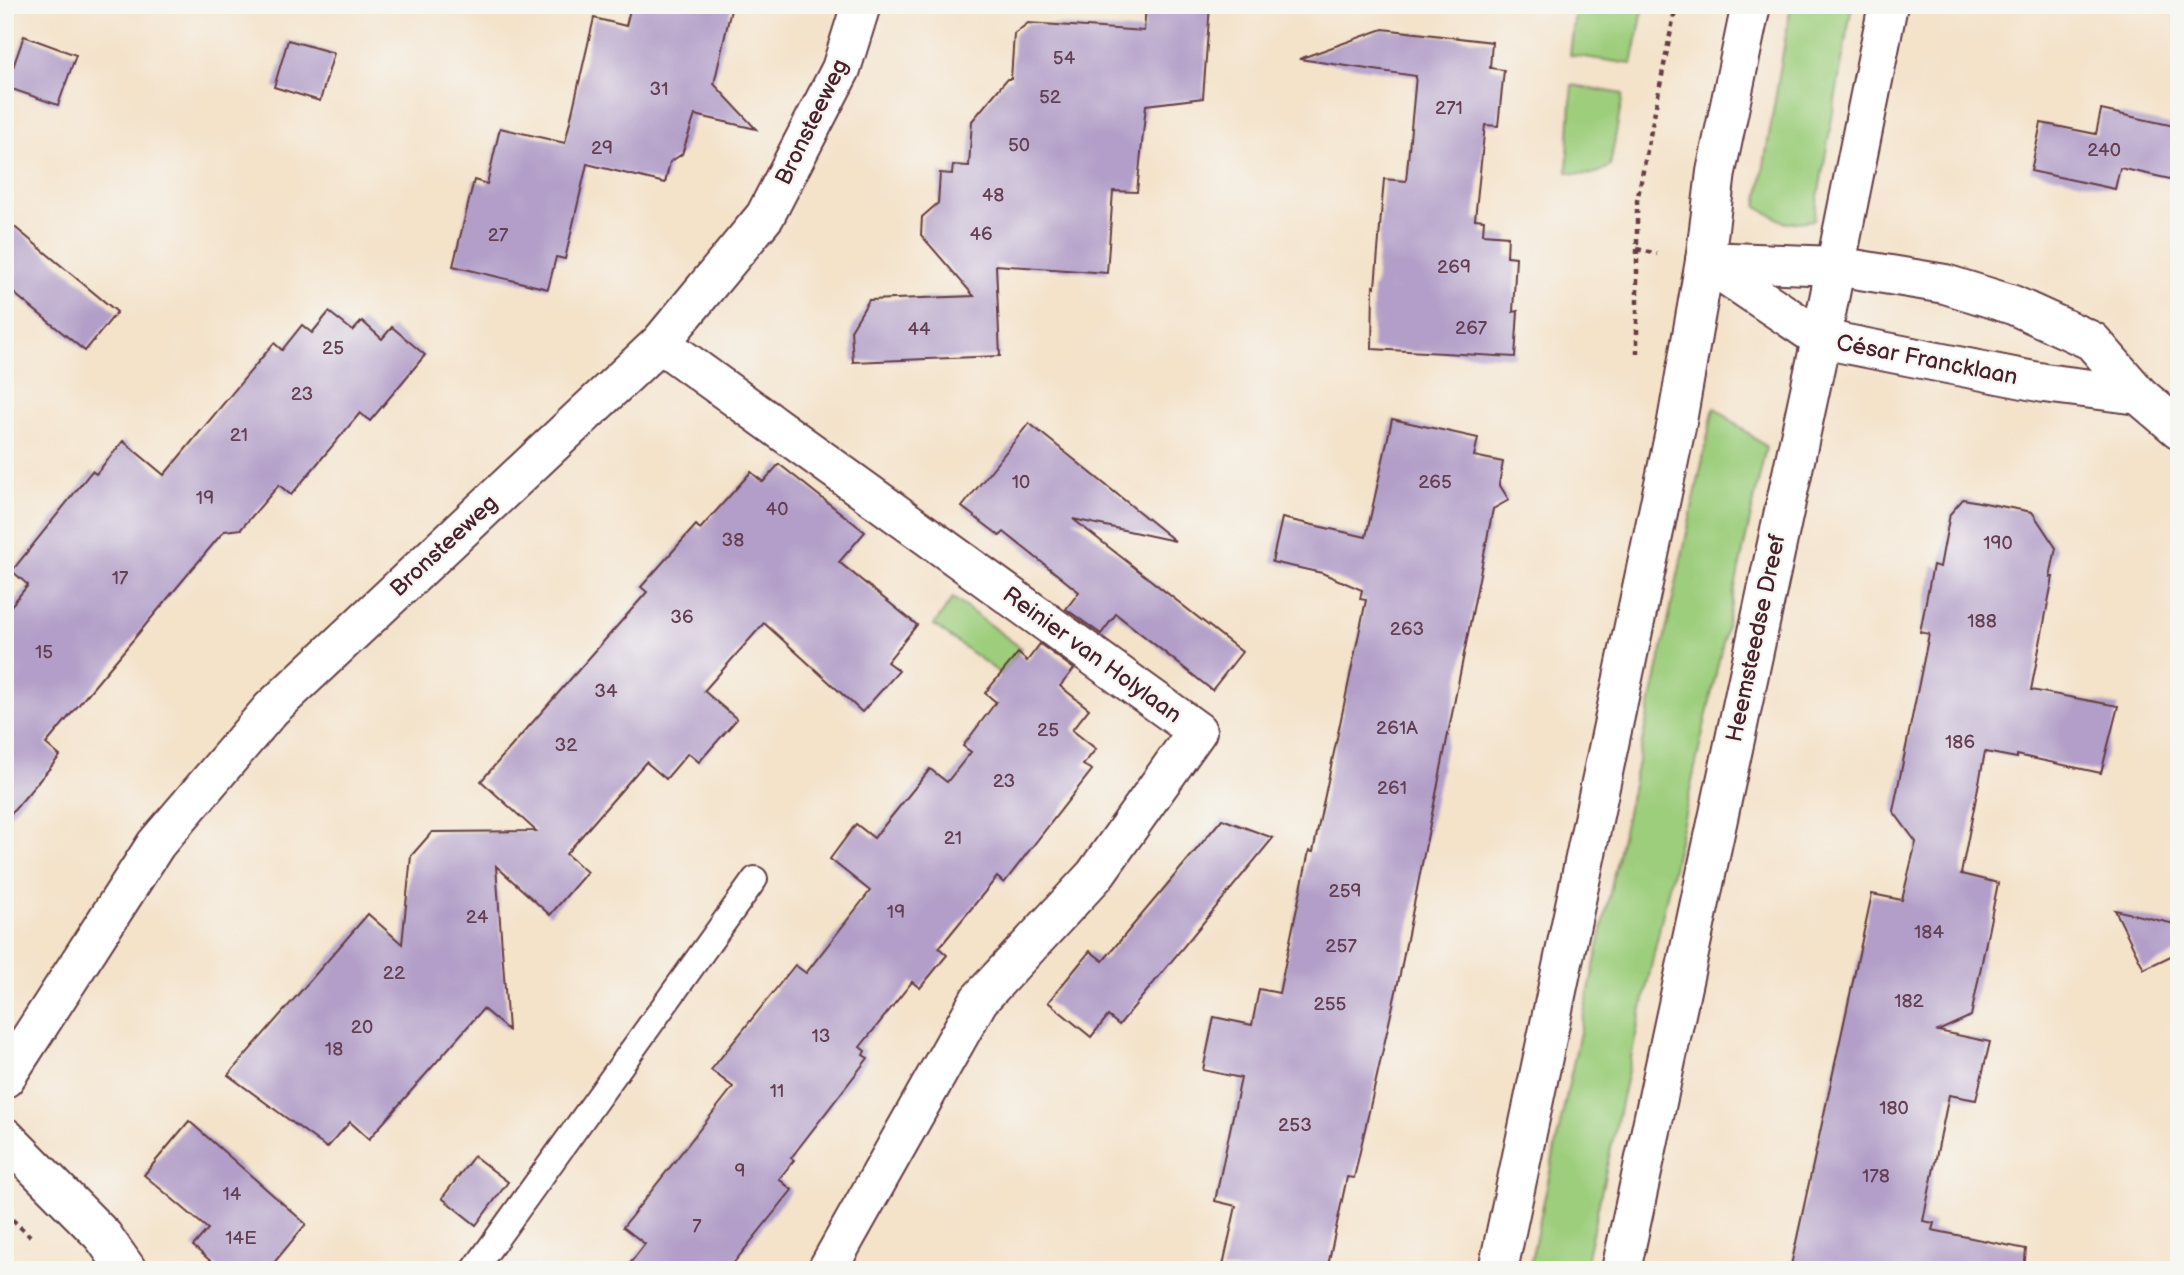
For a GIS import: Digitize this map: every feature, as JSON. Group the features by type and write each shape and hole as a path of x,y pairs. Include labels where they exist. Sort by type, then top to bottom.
{"main road":[{"name":"Bronsteeweg","path":"5,1078 156,845 271,709 660,342 765,216 841,69 861,5"},
{"path":"1498,1270 1673,440 1705,261 1716,172 1751,5"},
{"name":"Heemsteedse Dreef","path":"1621,1270 1821,339 1888,5"},
{"path":"1705,261 1836,266 1945,284 2013,305 2092,341 2139,395 2179,429"},
{"name":"César Francklaan","path":"1705,261 1821,339 2044,383 2139,395"},
{"name":"Reinier van Holylaan","path":"660,342 1197,731 1095,875 979,1000 827,1270"},
{"path":"5,1137 103,1236 127,1270"}],"lane":[{"path":"474,1270 755,879"}],"path":[{"path":"1637,355 1637,201 1676,5"}],"green space":[{"path":"1576,5 1644,5 1632,64 1570,55"},
{"path":"1791,5 1852,5 1814,220 1786,223 1757,207"},
{"path":"1572,85 1623,94 1610,166 1600,172 1567,172"},
{"path":"1714,407 1766,447 1584,1270 1529,1270"},
{"path":"953,598 1021,648 1001,674 934,625"}],"building":[{"path":"631,5 732,5 714,84 756,129 695,115 682,154 670,162 665,183 587,164 565,259 556,257 548,289 453,266 474,180 487,184 500,128 565,143 594,18 626,26"},
{"path":"1146,5 1210,5 1203,98 1146,105 1137,192 1113,191 1107,273 996,265 1000,356 853,362 851,330 869,300 974,296 921,235 922,217 938,203 940,173 952,174 953,165 969,166 972,121 1007,79 1011,79 1014,34 1028,23 1144,31"},
{"path":"1383,29 1492,42 1490,68 1504,70 1498,126 1485,125 1475,219 1484,220 1483,234 1508,236 1507,256 1516,257 1513,312 1518,311 1515,357 1372,349 1373,286 1375,287 1384,179 1406,181 1416,76 1299,59"},
{"path":"24,36 76,55 58,105 6,87"},
{"path":"288,40 334,53 320,101 274,87"},
{"path":"2101,110 2179,127 2179,181 2120,168 2115,189 2031,171 2041,123 2096,134"},
{"path":"5,219 117,312 85,351 5,286"},
{"path":"329,312 353,331 362,321 382,339 392,327 425,355 370,421 360,413 291,495 279,485 241,529 224,531 46,744 60,756 5,821 5,613 28,585 12,571 92,471 96,474 123,441 164,475 274,343 282,350 302,325 312,333"},
{"path":"1392,419 1478,438 1474,456 1503,462 1499,484 1509,500 1493,509 1400,974 1354,1178 1347,1177 1327,1270 1222,1270 1236,1206 1215,1201 1241,1078 1203,1070 1214,1017 1252,1025 1259,989 1279,993 1309,851 1313,852 1366,600 1360,599 1362,590 1322,573 1272,562 1282,518 1366,537"},
{"path":"1029,423 1175,541 1073,519 1242,652 1212,690 1116,614 1101,634 1066,609 1079,592 1004,532 1000,536 962,507"},
{"path":"779,464 865,532 839,562 917,625 887,662 899,671 862,712 764,623 704,691 737,719 699,762 688,753 666,779 646,762 566,854 587,872 550,915 496,866 508,1030 483,1009 369,1139 350,1122 327,1148 228,1075 368,914 402,944 411,856 432,832 536,831 481,781 647,592 641,587 696,525 700,529 751,472 763,482"},
{"path":"1963,499 2032,512 2056,548 2031,690 2118,706 2101,773 2017,755 2017,758 1985,752 1961,874 1998,883 1971,1016 1938,1031 1990,1042 1976,1100 1949,1095 1923,1221 1934,1223 1932,1230 2026,1249 2024,1270 1790,1270 1872,894 1902,900 1916,842 1893,811 1929,634 1920,632 1933,565 1940,567 1950,514"},
{"path":"1040,644 1074,669 1060,686 1089,709 1072,730 1096,749 1083,765 1092,770 1004,883 997,877 939,948 947,955 920,988 912,982 860,1047 865,1051 863,1055 868,1058 791,1158 794,1160 779,1179 792,1190 728,1270 625,1270 645,1244 623,1227 733,1087 711,1070 795,965 806,973 870,891 830,859 856,824 874,838 930,769 947,782 971,752 963,746 996,702 985,693 1018,653 1027,661"},
{"path":"1222,819 1273,838 1119,1025 1108,1016 1091,1037 1048,1002 1090,951 1103,961"},
{"path":"2115,910 2179,925 2179,952 2144,969"},
{"path":"189,1121 306,1224 268,1270 221,1270 193,1246 208,1229 144,1175"},
{"path":"474,1156 508,1182 476,1225 442,1198"}]}
